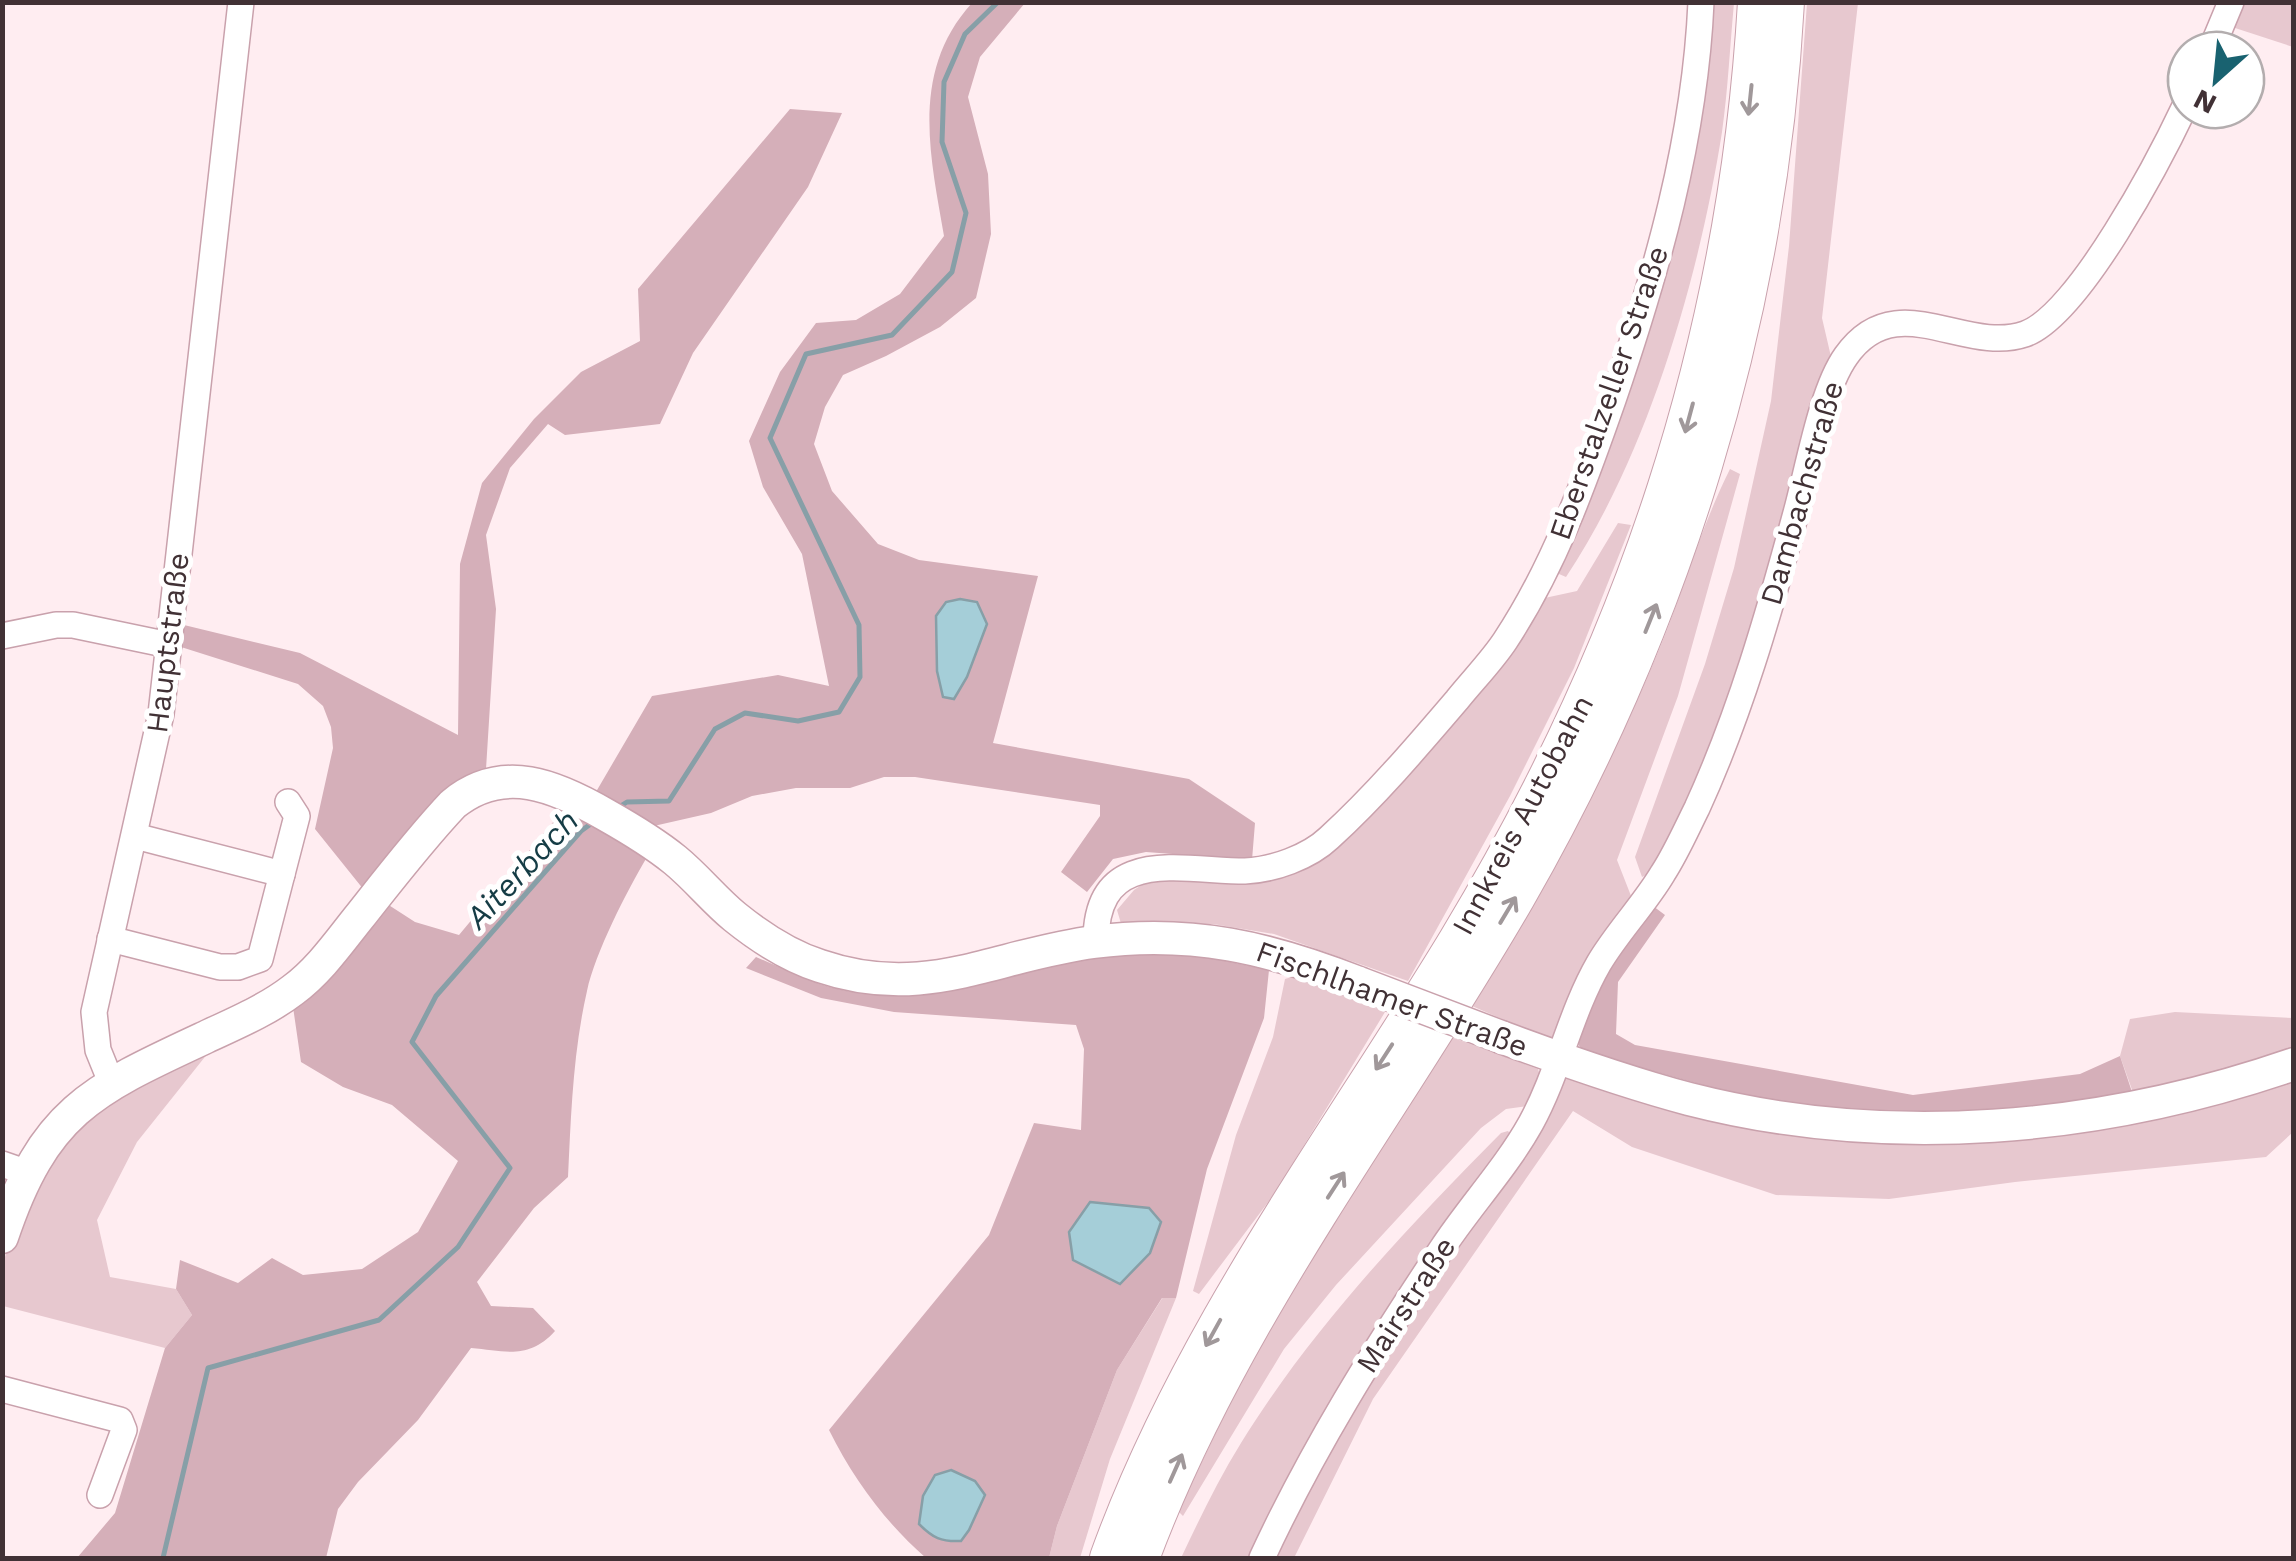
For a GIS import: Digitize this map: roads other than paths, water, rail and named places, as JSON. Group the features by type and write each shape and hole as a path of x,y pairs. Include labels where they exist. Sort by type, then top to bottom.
{"highway":[{"name":"Innkreis Autobahn","path":"1109,1558 1140,1477 1196,1362 1494,878 1559,756 1626,608 1682,440 1722,282 1746,134 1757,2"},
{"name":"Innkreis Autobahn","path":"1140,1558 1192,1431 1238,1345 1517,895 1604,728 1642,641 1676,553 1726,387 1760,234 1779,96 1786,2"}],"main road":[{"name":"Fischlhamer Straße","path":"111,1082 258,1012 293,990 326,958 439,818 467,792 485,784 520,780 579,799 677,862 762,937 819,966 850,974 906,980 939,978 1096,942 1144,938 1221,941 1298,959 1628,1082 1737,1109 1829,1123 1929,1128 2026,1124 2130,1109 2210,1091 2294,1064"},
{"path":"2,1238 15,1168 111,1082"}],"street":[{"name":"Hauptstraße","path":"111,1082 98,1050 93,1022 156,746 241,2"},
{"name":"Eberstalzeller Straße","path":"1096,942 1101,907 1110,890 1123,878 1169,866 1249,871 1284,864 1323,844 1409,757 1504,642 1552,556 1590,466 1645,300 1690,117 1701,2"},
{"path":"2219,30 2231,2"},
{"name":"Dambachstraße","path":"1559,1059 1593,974 1662,874 1714,769 1754,655 1841,362 1863,337 1892,324 1931,325 2005,337 2024,335 2038,327 2066,302 2100,254 2174,130"},
{"path":"2,636 73,624 169,645"},
{"path":"110,939 220,967 238,968 256,962 262,954 297,816 288,802"},
{"path":"135,836 282,874"},
{"name":"Mairstraße","path":"1262,1558 1293,1491 1364,1367 1444,1245 1530,1125 1559,1059"},
{"path":"2,1389 120,1420 124,1430 100,1495"}],"water":[{"path":"946,602 977,602 987,624 967,677 954,699 943,697 937,671 936,616"},
{"path":"1090,1202 1149,1208 1161,1222 1150,1253 1120,1284 1073,1260 1069,1232"},
{"path":"951,1470 975,1481 985,1495 961,1541 938,1538 919,1524 923,1496 935,1475"}],"waterway":[{"name":"Aiterbach","path":"619,807 627,802 669,801 715,729 745,713 798,721 839,712 860,677 859,625 770,438 806,354 892,335 952,272 966,213 942,142 944,82 965,34 998,2"},
{"name":"Aiterbach","path":"163,1558 208,1368 379,1320 458,1247 510,1168 412,1042 436,996 592,823"}]}
